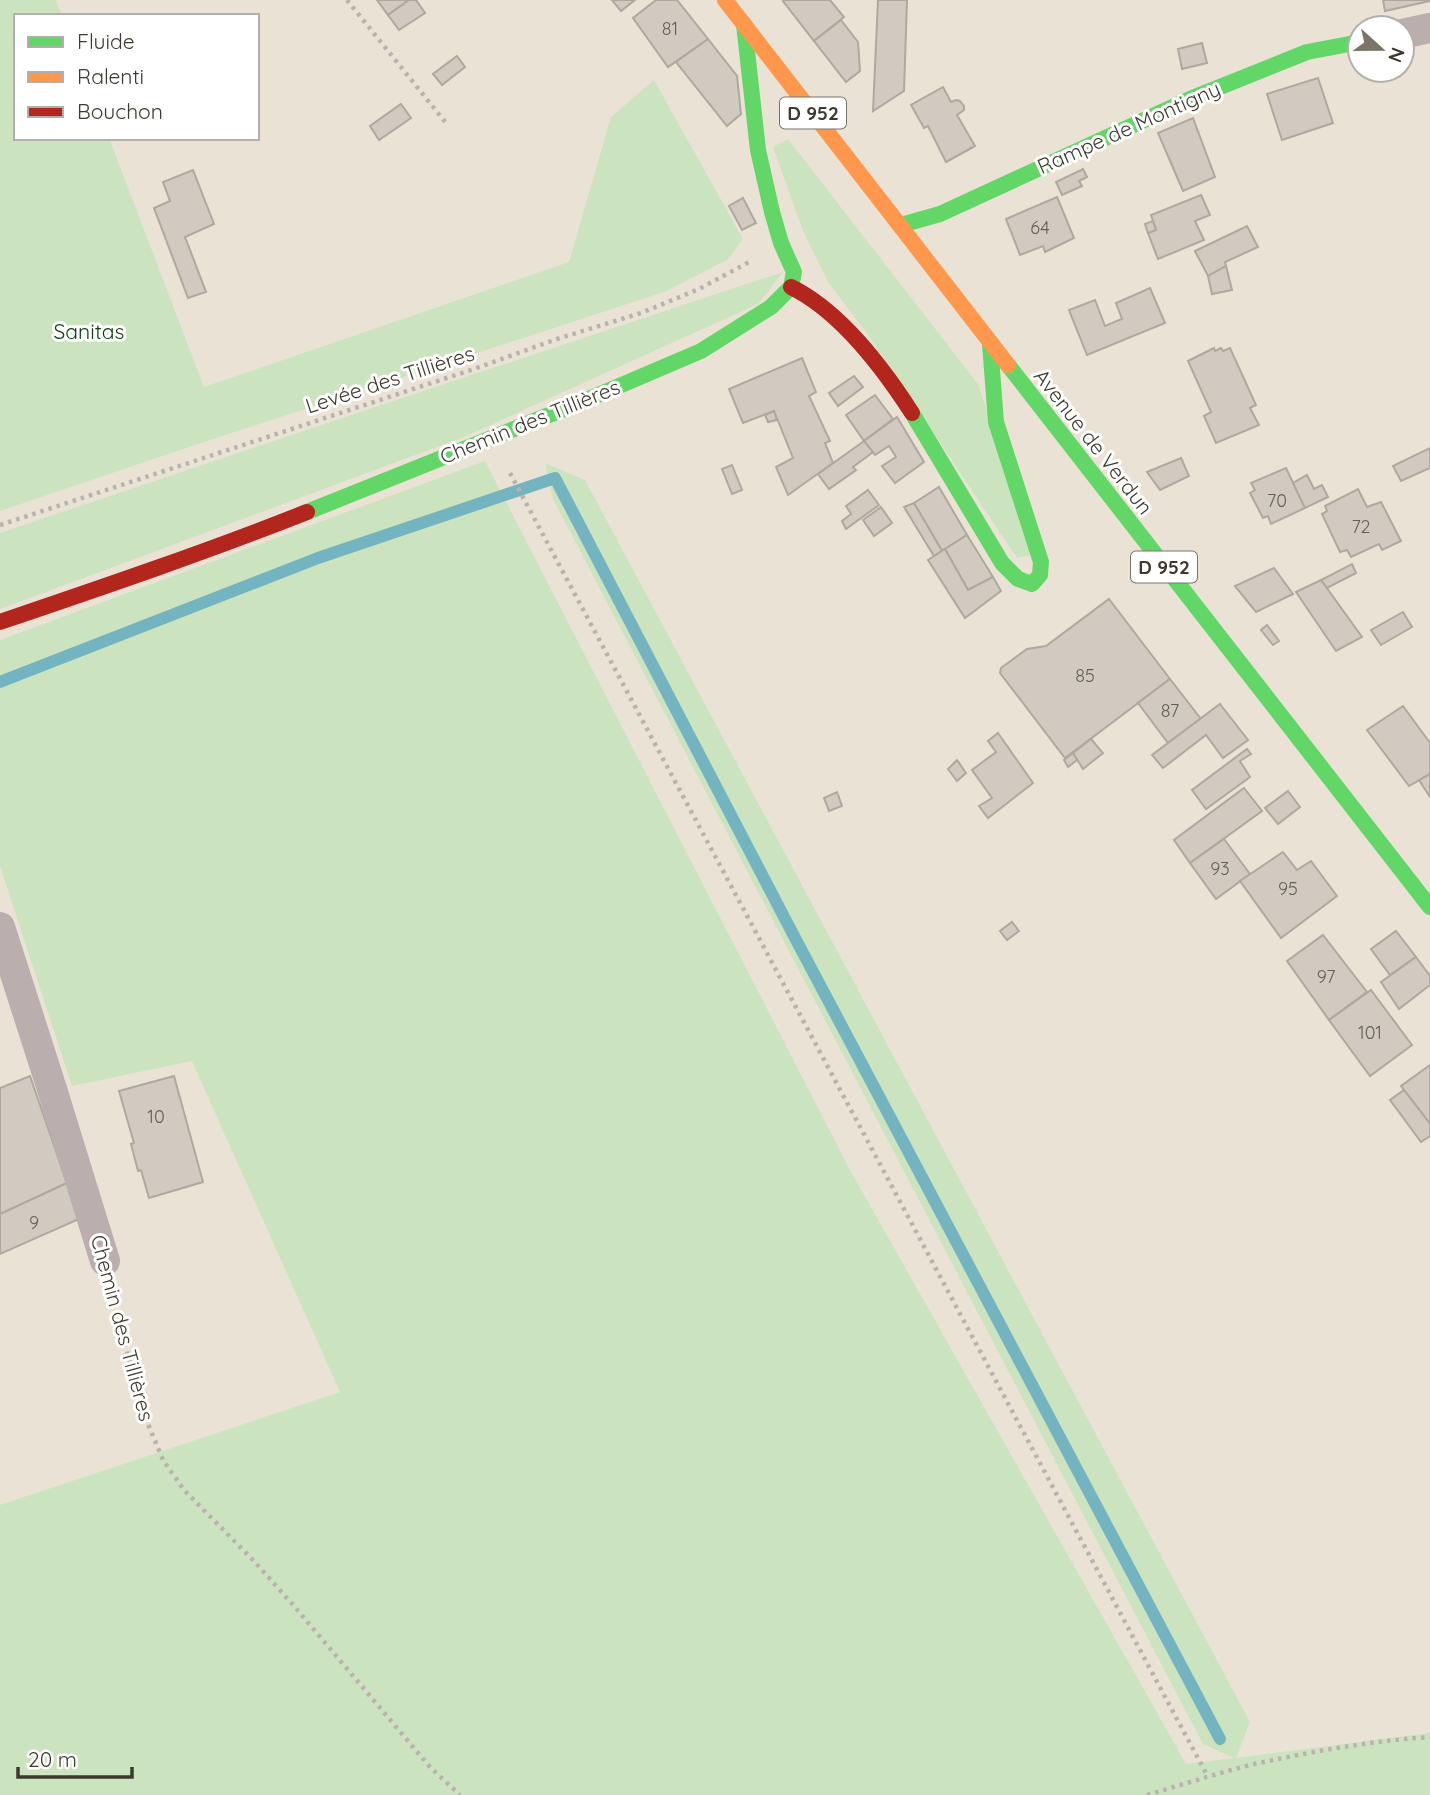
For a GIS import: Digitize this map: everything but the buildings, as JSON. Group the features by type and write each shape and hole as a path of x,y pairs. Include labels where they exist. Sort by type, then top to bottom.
{"street":[{"name":"Avenue de Verdun","path":"726,0 990,344 1430,907"},
{"path":"744,23 759,160 774,222 794,272 790,287 807,295 841,323 894,386 926,434 1002,564 1013,577 1032,584 1039,579 1042,572 1041,562 996,422 990,344"},
{"name":"Rampe de Montigny","path":"901,225 940,215 1190,99 1307,52 1346,45"},
{"name":"Chemin des Tillières","path":"0,622 249,535 584,401 701,351 771,307 790,287"},
{"name":"Chemin des Tillières","path":"0,927 104,1261"}],"path":[{"path":"347,0 446,123"},
{"name":"Levée des Tillières","path":"0,525 641,313 699,289 782,246"},
{"path":"507,467 1208,1777"},
{"name":"Chemin des Tillières","path":"104,1261 143,1412 163,1460 184,1490 261,1569 430,1766 460,1795"},
{"path":"1147,1795 1248,1766 1330,1749 1430,1737"}],"green space":[{"name":"Sanitas","path":"0,0 56,0 61,14 14,14 14,140 110,140 204,387 569,262 611,117 654,80 743,239 727,260 664,292 0,511"},
{"path":"788,139 978,384 1036,554 1017,558 869,336 828,282 803,231 773,147"},
{"path":"783,272 758,304 464,437 0,609 0,533"},
{"path":"485,461 850,1170 1186,1764 1234,1758 1203,1744 553,499 545,463 585,480 1250,1722 1236,1758 1430,1733 1430,1795 0,1795 0,1505 340,1392 192,1061 72,1086 0,866 0,640"}],"waterway":[{"path":"0,682 318,558 555,478 794,936 1220,1739"}],"traffic: fast":[{"path":"307,512 701,351 771,307 791,287 794,272 781,243 758,150 744,24"},
{"path":"901,225 940,214 1190,99 1307,52 1346,45"},
{"path":"912,413 1002,563 1018,579 1032,584 1040,575 1041,562 996,422 990,344"},
{"path":"1008,365 1430,907"}],"traffic: slow":[{"path":"725,0 1008,365"}],"traffic: jam":[{"path":"791,287 826,310 859,342 912,413"},
{"path":"0,622 307,512"}]}
